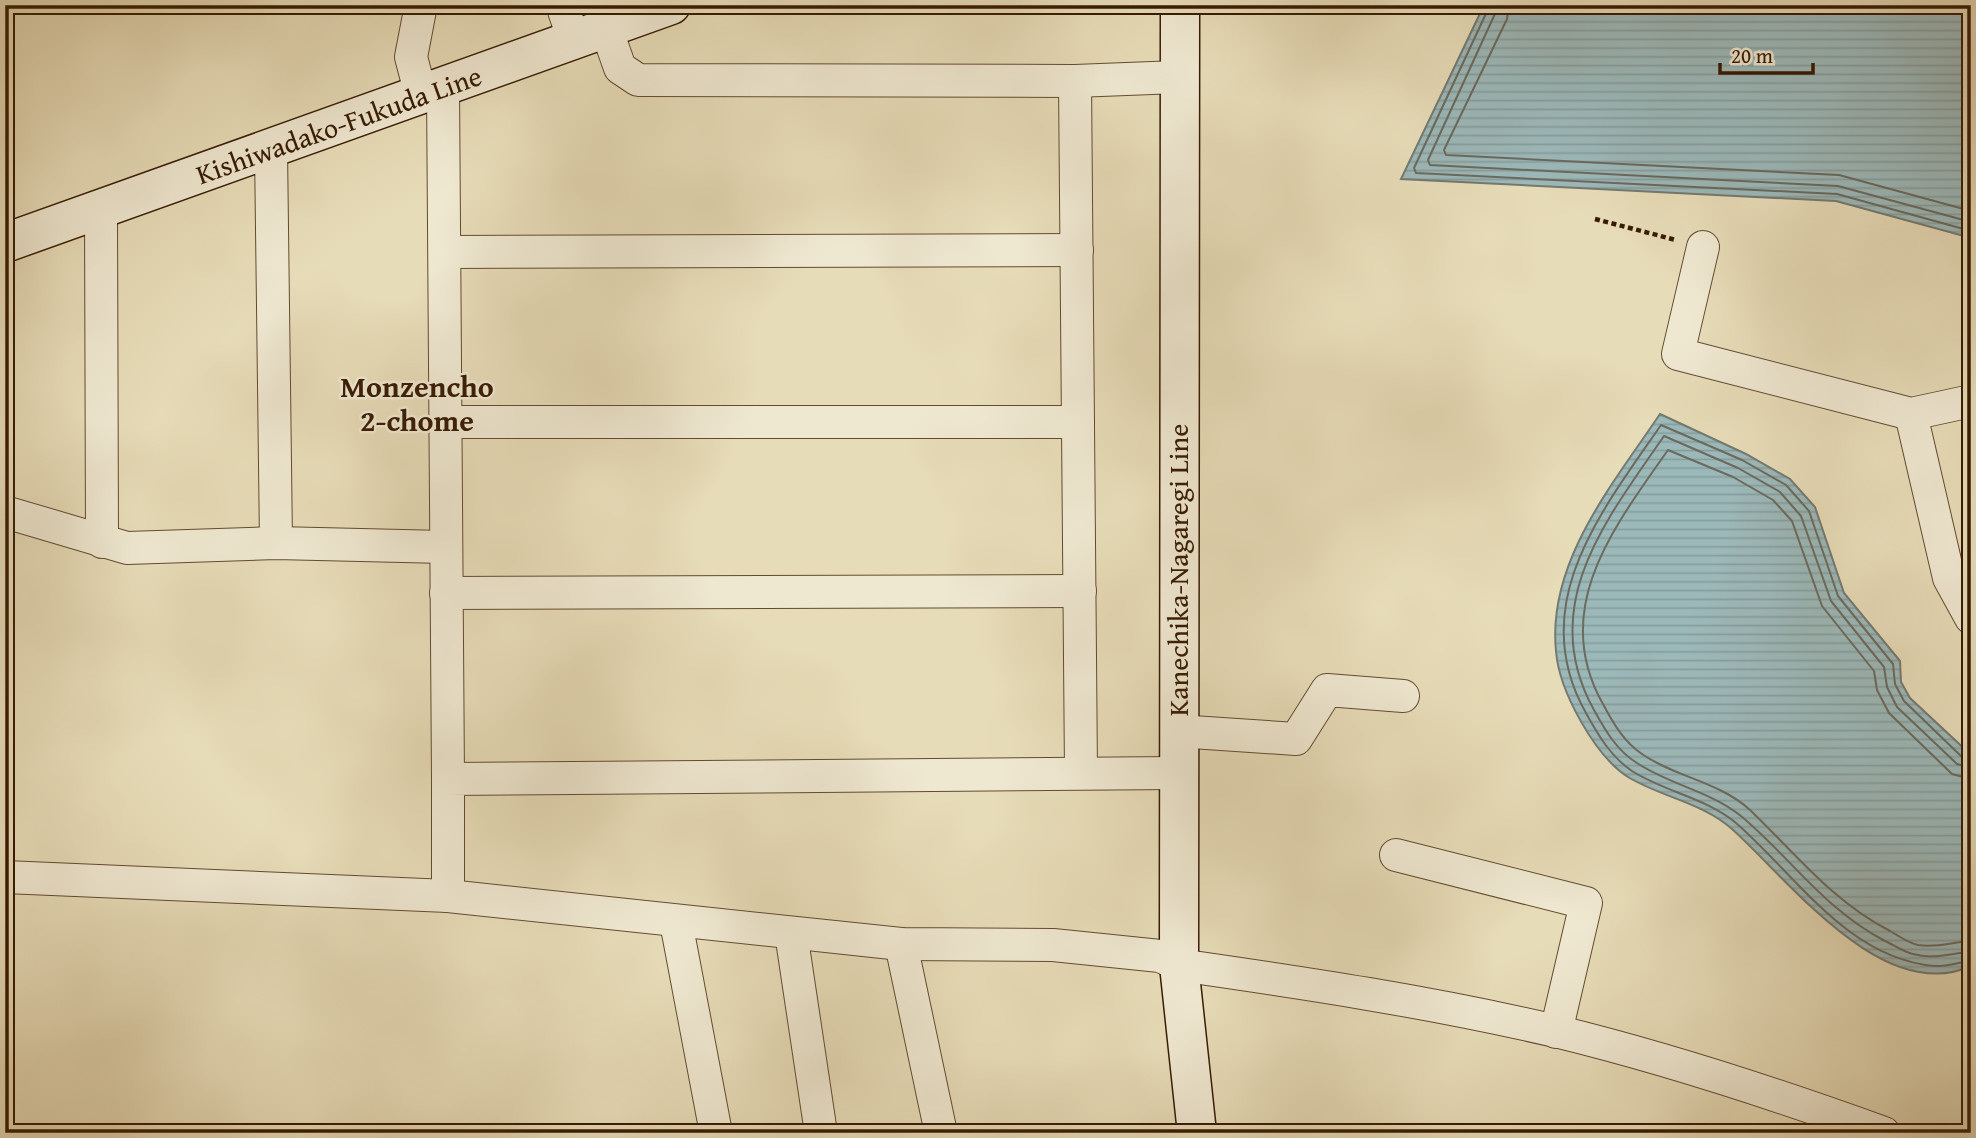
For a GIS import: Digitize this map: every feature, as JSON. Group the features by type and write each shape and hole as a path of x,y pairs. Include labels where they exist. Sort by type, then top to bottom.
{"street":[{"path":"421,5 411,57 432,91 446,252 448,896"},
{"name":"Kishiwadako-Fukuda Line","path":"5,243 432,91 580,24 671,5"},
{"name":"Kanechika-Nagaregi Line","path":"1180,5 1177,731 1179,965 1198,1133"},
{"path":"580,24 620,68 638,79 1076,80 1178,77"},
{"path":"1076,80 1081,773"},
{"path":"271,149 276,543"},
{"path":"100,208 102,542"},
{"path":"1703,247 1678,354 1911,414 1971,401"},
{"path":"446,252 1077,250"},
{"path":"1911,414 1949,578 1971,618"},
{"path":"446,422 1078,422"},
{"path":"5,512 127,548 276,543 445,547"},
{"path":"446,593 1080,591"},
{"path":"1177,731 1296,740 1327,690 1403,695"},
{"path":"448,779 1177,773"},
{"path":"1396,855 1586,903 1556,1031"},
{"path":"5,877 448,896 901,944 1053,945 1160,956 1179,965 1362,992 1556,1031 1775,1094 1884,1133"},
{"path":"676,922 716,1133"},
{"path":"791,933 821,1133"},
{"path":"901,944 941,1133"}],"path":[{"path":"1595,219 1703,247"}],"water":[{"path":"1484,5 1971,5 1971,238 1836,201 1401,179"},
{"path":"1660,414 1746,454 1790,479 1815,507 1844,593 1900,661 1901,682 1910,698 1971,755 1971,966 1938,974 1904,968 1871,953 1809,905 1721,820 1628,777 1603,754 1581,721 1564,685 1556,651 1556,618 1562,586 1587,525"}],"district":[{"name":"Monzencho 2-chome","path":"417,403"}]}
